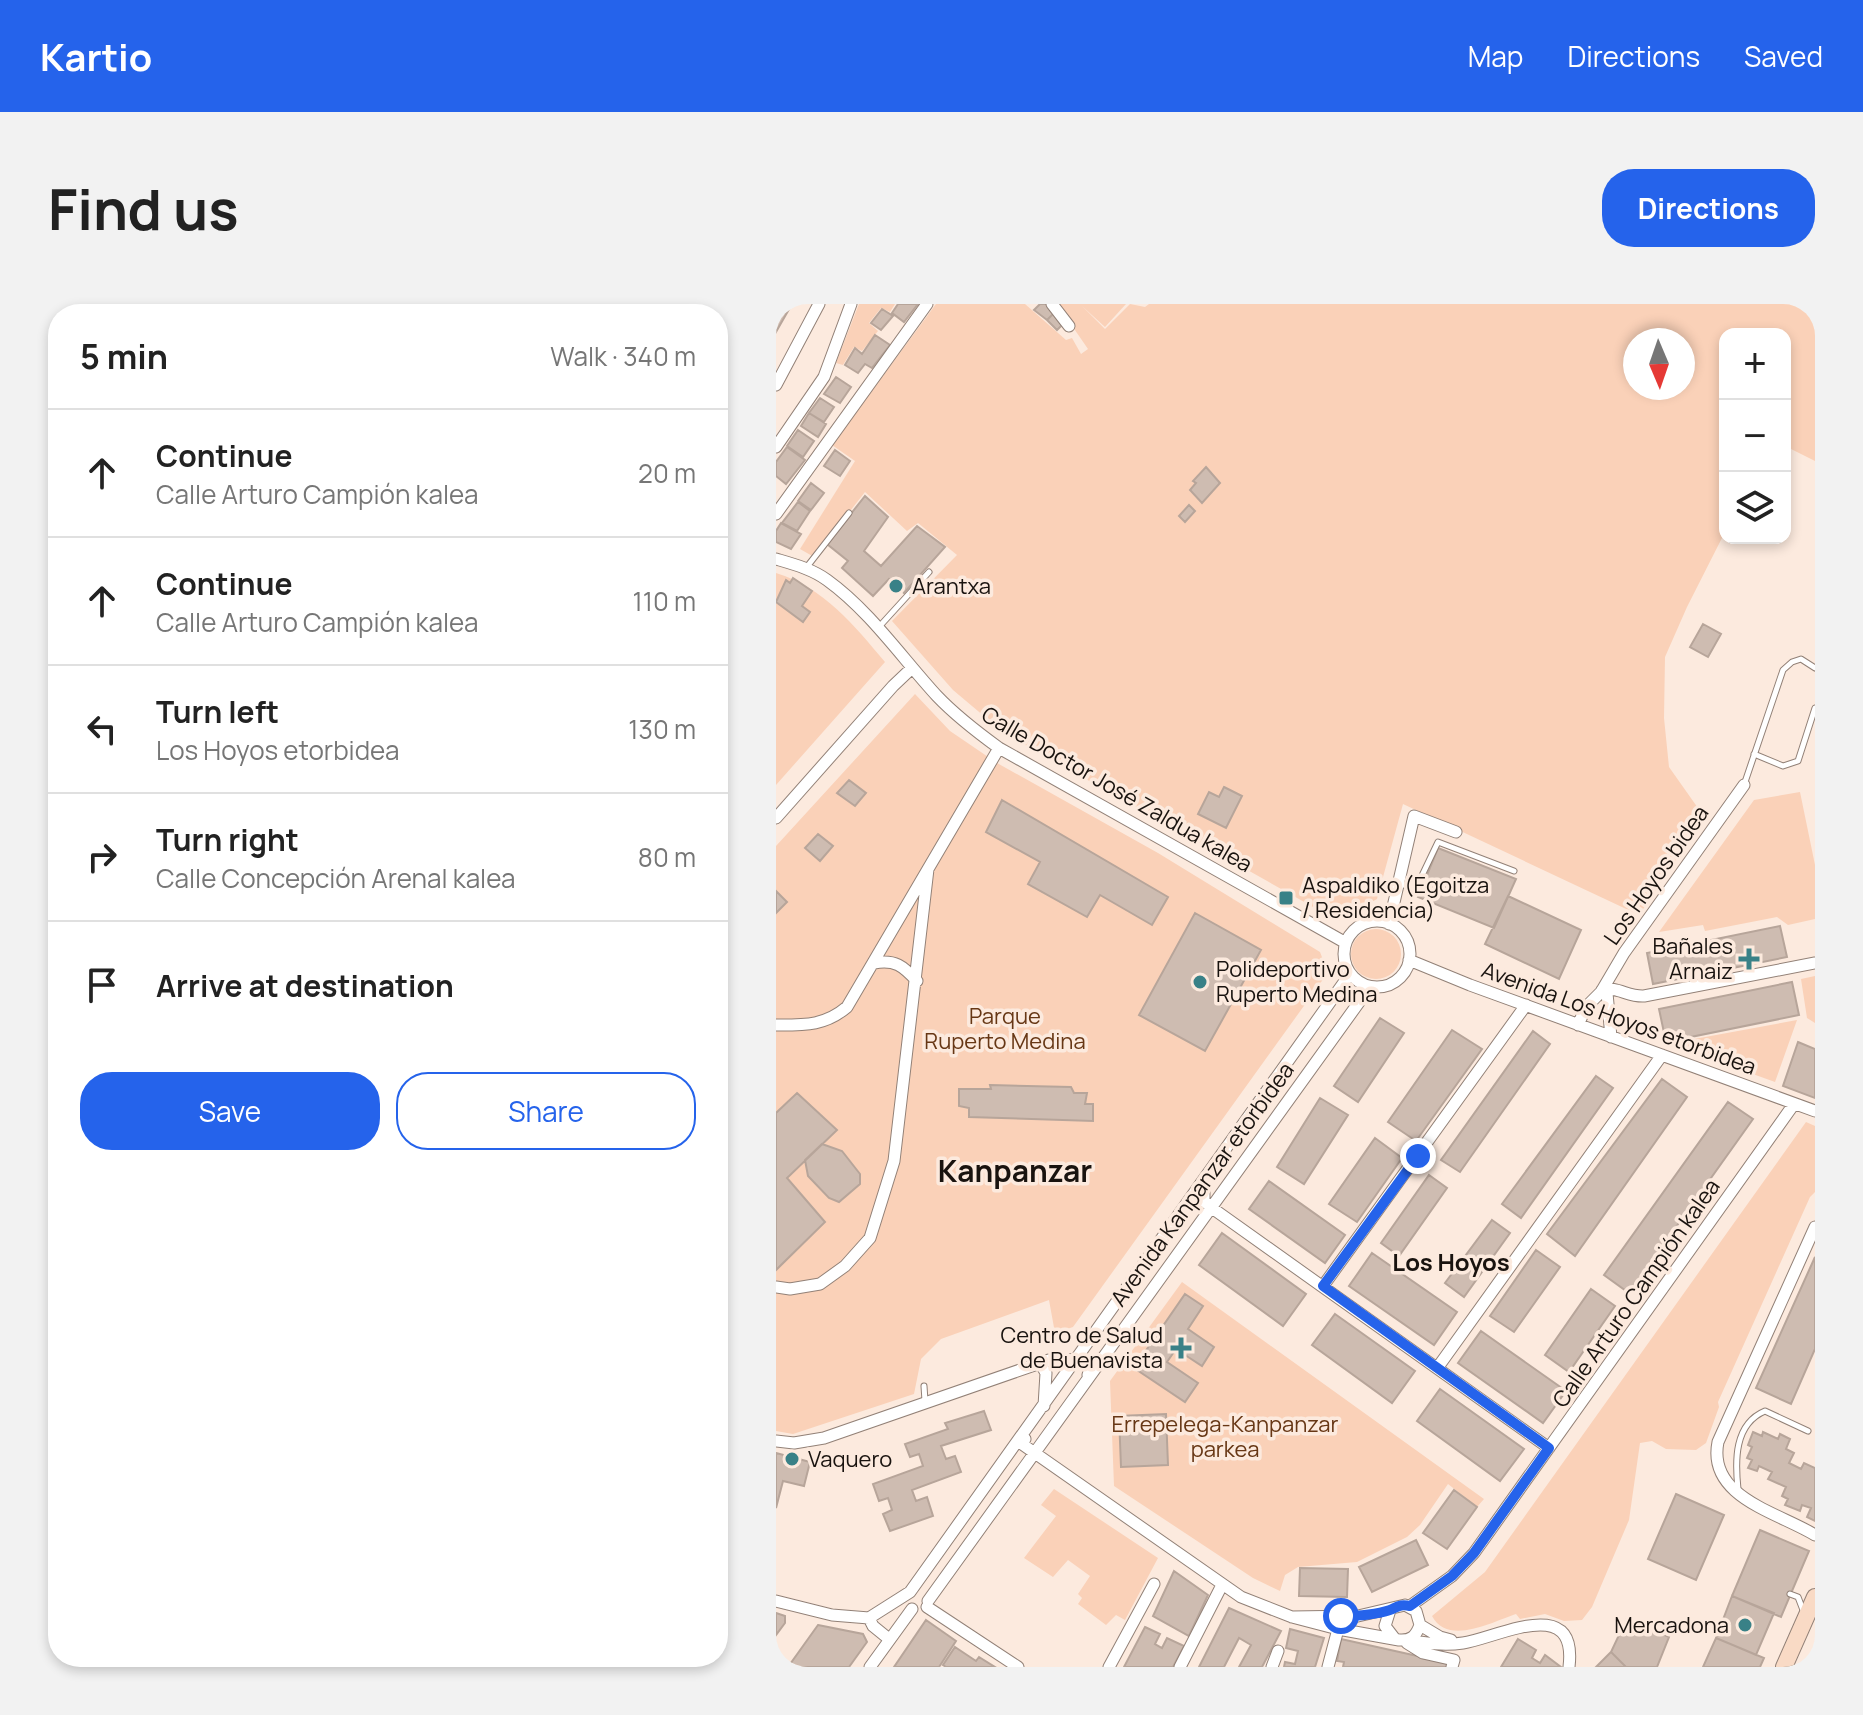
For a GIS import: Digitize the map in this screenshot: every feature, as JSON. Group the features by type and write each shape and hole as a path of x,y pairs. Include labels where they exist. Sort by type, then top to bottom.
{"street":[{"path":"776,385 819,304"},
{"path":"776,447 824,377 851,304"},
{"path":"776,514 927,304"},
{"path":"1052,304 1069,326"},
{"name":"Calle Doctor José Zaldua kalea","path":"776,559 827,580 967,725 999,748 1346,943"},
{"path":"776,818 912,668"},
{"path":"900,679 926,684"},
{"path":"776,1025 822,1023 847,1007 999,748"},
{"name":"Los Hoyos bidea","path":"1578,1025 1586,1007 1602,991 1624,953 1744,785"},
{"path":"1389,924 1414,816 1456,832"},
{"path":"776,1287 790,1289 820,1284 845,1266 870,1238 894,1161 928,869"},
{"path":"1368,922 1389,924 1397,928 1408,943 1406,970 1391,984 1370,987 1350,974 1344,954 1346,943 1351,934 1368,922"},
{"name":"Avenida Los Hoyos etorbidea","path":"1409,960 1815,1111"},
{"path":"874,963 886,961 901,965 917,981"},
{"path":"1602,991 1615,988 1626,995 1644,996 1815,963"},
{"name":"Avenida Kanpanzar etorbidea","path":"912,1594 1350,974"},
{"name":"Avenida Kanpanzar etorbidea","path":"928,1604 1085,1380 1370,987"},
{"path":"1602,991 1607,993 1609,1000 1611,1037"},
{"path":"1323,1286 1526,1005"},
{"path":"1438,1367 1662,1055"},
{"name":"Calle Arturo Campión kalea","path":"1410,1606 1452,1576 1474,1553 1794,1104"},
{"path":"1205,1181 1202,1192 1204,1201 1212,1208 1549,1448"},
{"path":"1815,1227 1718,1442 1716,1457 1719,1473 1738,1494 1815,1535"},
{"path":"776,1441 794,1443 824,1438 1066,1358 1091,1366 1085,1380"},
{"path":"1041,1364 1046,1373 1044,1407"},
{"path":"1019,1442 1241,1597 1292,1617 1338,1629 1435,1645 1463,1643 1512,1628 1543,1623 1556,1629 1565,1639 1570,1650 1569,1667"},
{"path":"1109,1667 1154,1584"},
{"path":"1180,1667 1222,1585"},
{"path":"912,1594 909,1602 912,1609 920,1612 928,1604"},
{"path":"776,1601 832,1615 869,1618 912,1594 925,1596 928,1604 1018,1667"},
{"path":"1784,1667 1807,1597"},
{"path":"1292,1617 1358,1616 1400,1605 1410,1606 1420,1618 1420,1625 1415,1636 1401,1640"},
{"path":"870,1667 912,1609"},
{"path":"1390,1610 1385,1626 1423,1653 1454,1660 1452,1667"},
{"path":"869,1618 873,1626 889,1639"},
{"path":"1420,1625 1440,1637 1463,1643"},
{"path":"1328,1667 1338,1629"},
{"path":"1272,1667 1278,1651"}],"lane":[{"path":"805,569 849,513"},
{"path":"877,629 929,572"},
{"path":"1744,785 1783,670 1801,659 1815,668"},
{"path":"1754,754 1783,766 1798,761 1815,708"},
{"path":"1398,884 1416,888 1438,842 1514,871"},
{"path":"924,1386 925,1403"},
{"path":"1738,1494 1735,1455 1753,1416 1765,1411 1808,1431"},
{"path":"1790,1594 1808,1597 1815,1590"}],"green space":[{"path":"859,304 895,304 890,312 881,308 869,323 878,331 862,351 854,347 843,365 836,363"},
{"path":"936,304 1025,304 1066,340 1072,338 1081,354 1088,349 1057,304 1126,304 1105,327 1082,306 1105,329 1130,304 1145,307 1149,304 1815,304 1815,461 1791,449 1791,328 1719,328 1719,544 1665,657 1664,718 1669,767 1705,818 1639,915 1403,804 1377,899 1338,921 1004,733 953,690 892,621 957,555 918,523 907,531 865,492 814,557 800,549 855,461 832,445"},
{"path":"776,573 809,588 837,609 885,662 776,785"},
{"name":"Parque Ruperto Medina","path":"915,694 950,731 997,763 1158,853 1320,952 1325,965 1324,978 1073,1327 1055,1333 1049,1300 941,1339 921,1359 914,1394 793,1434 776,1431 776,846"},
{"path":"1800,792 1815,865 1815,919 1788,925 1777,917 1705,931 1703,925 1659,932 1754,800"},
{"path":"1376,929 1394,936 1401,954 1394,972 1376,979 1358,972 1351,954 1358,936"},
{"path":"1815,976 1815,1023 1807,1018 1801,979"},
{"path":"1797,1020 1775,1082 1675,1046 1678,1042"},
{"path":"1806,1122 1815,1126 1815,1192 1810,1197 1718,1402 1706,1443 1696,1450 1666,1449 1652,1441 1640,1443 1629,1520 1592,1607 1582,1620 1564,1621 1545,1614 1520,1619 1516,1614 1459,1631 1439,1625 1432,1616 1485,1572"},
{"name":"Errepelega-Kanpanzar parkea","path":"1182,1282 1484,1499 1477,1507 1448,1484 1420,1525 1407,1537 1357,1562 1298,1567 1285,1575 1280,1591 1253,1578 1114,1486 1110,1381"},
{"path":"1054,1489 1158,1558 1125,1620 1116,1615 1106,1625 1078,1604 1082,1598 1078,1594 1090,1576 1068,1560 1053,1577 1024,1558 1056,1516 1041,1505"}],"building":[{"path":"776,304 792,304 776,332"},
{"path":"898,304 918,304 904,322 892,313"},
{"path":"1040,304 1048,304 1055,312 1047,320 1034,310"},
{"path":"882,309 893,316 881,330 871,323"},
{"path":"1055,312 1063,324 1057,330 1047,320"},
{"path":"875,335 890,345 872,368 865,364 858,373 845,365 855,348 862,354"},
{"path":"836,377 851,387 840,403 824,394"},
{"path":"820,398 834,407 824,422 809,413"},
{"path":"809,413 826,424 818,437 801,426"},
{"path":"798,430 814,441 803,457 787,446"},
{"path":"787,447 805,460 786,484 776,476 776,462"},
{"path":"835,450 850,461 840,476 824,466"},
{"path":"1206,467 1220,483 1202,503 1190,490 1196,483 1193,481"},
{"path":"811,483 824,493 811,510 798,501"},
{"path":"865,496 888,517 864,551 881,566 917,526 945,547 904,593 889,579 873,596 842,568 848,561 827,544"},
{"path":"798,502 810,511 797,531 782,523"},
{"path":"1189,505 1195,511 1185,522 1179,516"},
{"path":"781,523 801,534 791,549 776,542 776,531"},
{"path":"793,578 812,591 802,606 810,612 803,622 776,602 786,580 790,583"},
{"path":"1703,624 1721,634 1708,657 1690,647"},
{"path":"849,780 866,793 855,806 837,793"},
{"path":"1224,787 1242,796 1226,828 1198,814 1209,792 1219,797"},
{"path":"1002,800 1168,897 1152,925 1100,895 1087,917 1028,884 1040,862 986,832"},
{"path":"818,834 833,846 820,861 805,848"},
{"path":"1438,848 1516,879 1494,928 1418,897"},
{"path":"776,891 787,902 776,913"},
{"path":"1508,896 1581,930 1559,979 1485,944"},
{"name":"Polideportivo Ruperto Medina","path":"1195,913 1261,950 1205,1051 1139,1015"},
{"path":"1780,926 1787,957 1653,984 1647,953"},
{"path":"1792,982 1799,1015 1666,1042 1659,1009"},
{"path":"1380,1018 1404,1033 1358,1102 1334,1086"},
{"path":"1452,1030 1482,1049 1416,1141 1388,1122"},
{"path":"1533,1031 1550,1044 1460,1172 1441,1160"},
{"path":"1798,1042 1815,1049 1815,1098 1783,1086"},
{"path":"1596,1076 1613,1088 1521,1218 1502,1204"},
{"path":"1662,1079 1687,1097 1575,1256 1547,1234"},
{"path":"990,1085 1071,1087 1074,1093 1087,1093 1085,1104 1093,1104 1093,1121 969,1117 969,1108 959,1106 959,1089 991,1089"},
{"path":"797,1093 837,1130 787,1178 825,1222 776,1270 776,1113"},
{"path":"1320,1098 1348,1115 1304,1184 1277,1167"},
{"path":"1728,1102 1753,1119 1629,1293 1604,1275"},
{"path":"1375,1138 1402,1158 1357,1222 1329,1204"},
{"path":"822,1144 842,1151 860,1174 860,1184 839,1202 829,1198 808,1176 805,1160"},
{"path":"1429,1175 1447,1188 1399,1256 1381,1243"},
{"path":"1269,1181 1345,1235 1325,1263 1249,1209"},
{"path":"1492,1220 1510,1233 1464,1297 1445,1283"},
{"path":"1222,1233 1306,1294 1283,1326 1199,1265"},
{"path":"1536,1250 1560,1267 1514,1332 1490,1316"},
{"path":"1372,1253 1457,1312 1434,1345 1349,1286"},
{"path":"1815,1257 1815,1349 1791,1404 1756,1388"},
{"path":"1591,1289 1615,1306 1569,1372 1545,1355"},
{"name":"Centro de Salud de Buenavista","path":"1185,1294 1203,1306 1188,1329 1214,1347 1202,1366 1176,1349 1167,1362 1198,1383 1185,1402 1134,1368"},
{"path":"1335,1314 1415,1371 1392,1403 1312,1345"},
{"path":"1481,1331 1566,1391 1543,1423 1458,1363"},
{"path":"1440,1389 1524,1449 1500,1481 1417,1421"},
{"path":"984,1411 991,1430 941,1446 946,1459 955,1456 961,1472 912,1490 916,1501 927,1497 933,1516 890,1531 883,1514 892,1510 888,1498 879,1501 873,1484 923,1466 919,1454 910,1457 905,1444 948,1429 945,1423"},
{"path":"1166,1414 1168,1465 1121,1467 1119,1416"},
{"path":"1753,1432 1762,1436 1763,1432 1778,1439 1780,1434 1790,1439 1786,1449 1794,1453 1789,1463 1801,1469 1804,1463 1815,1468 1815,1521 1807,1517 1811,1508 1802,1505 1800,1511 1785,1505 1788,1499 1782,1496 1786,1487 1768,1479 1772,1472 1759,1466 1757,1471 1748,1468 1752,1460 1747,1458 1752,1447 1748,1445"},
{"path":"776,1453 810,1462 804,1486 783,1481 776,1508"},
{"path":"1454,1490 1477,1507 1447,1549 1423,1533"},
{"path":"1676,1494 1724,1515 1696,1580 1648,1559"},
{"path":"1760,1530 1809,1551 1781,1617 1732,1596"},
{"path":"1416,1540 1428,1565 1372,1592 1359,1567"},
{"path":"1300,1568 1348,1569 1347,1597 1299,1596"},
{"path":"1174,1571 1208,1595 1189,1636 1153,1616"},
{"name":"Mercadona","path":"1732,1596 1774,1613 1756,1655 1716,1638"},
{"path":"1229,1608 1281,1631 1262,1667 1239,1667 1251,1645 1239,1638 1224,1667 1199,1667"},
{"path":"776,1613 785,1616 785,1623 776,1635"},
{"path":"1627,1618 1669,1637 1657,1667 1626,1667 1611,1652"},
{"path":"926,1620 956,1641 939,1667 894,1667"},
{"path":"818,1625 863,1634 867,1642 849,1667 788,1667"},
{"path":"1145,1627 1160,1634 1155,1644 1162,1648 1167,1638 1184,1646 1173,1667 1124,1667"},
{"path":"1290,1629 1324,1638 1315,1667 1284,1667 1285,1662 1295,1664 1298,1651 1286,1648"},
{"path":"1716,1638 1764,1658 1760,1667 1703,1667"},
{"path":"1341,1639 1449,1663 1448,1667 1343,1667 1344,1662 1337,1661"},
{"path":"1518,1639 1536,1650 1532,1658 1540,1663 1545,1655 1561,1667 1501,1667"},
{"path":"955,1647 976,1661 979,1657 995,1667 946,1667 943,1665"},
{"path":"1611,1652 1626,1667 1596,1667"}],"place":[{"name":"Arantxa","path":"896,586"},
{"name":"Aspaldiko (Egoitza / Residencia)","path":"1286,898"},
{"name":"Bañales Arnaiz","path":"1749,959"},
{"name":"Polideportivo Ruperto Medina","path":"1200,982"},
{"name":"Centro de Salud de Buenavista","path":"1181,1348"},
{"name":"Vaquero","path":"792,1459"},
{"name":"Mercadona","path":"1745,1625"}],"district":[{"name":"Kanpanzar","path":"1015,1172"},
{"name":"Los Hoyos","path":"1451,1263"}],"route":[{"path":"1341,1616 1358,1616 1400,1605 1410,1606 1452,1576 1474,1553 1549,1448 1323,1286 1418,1156"}]}
